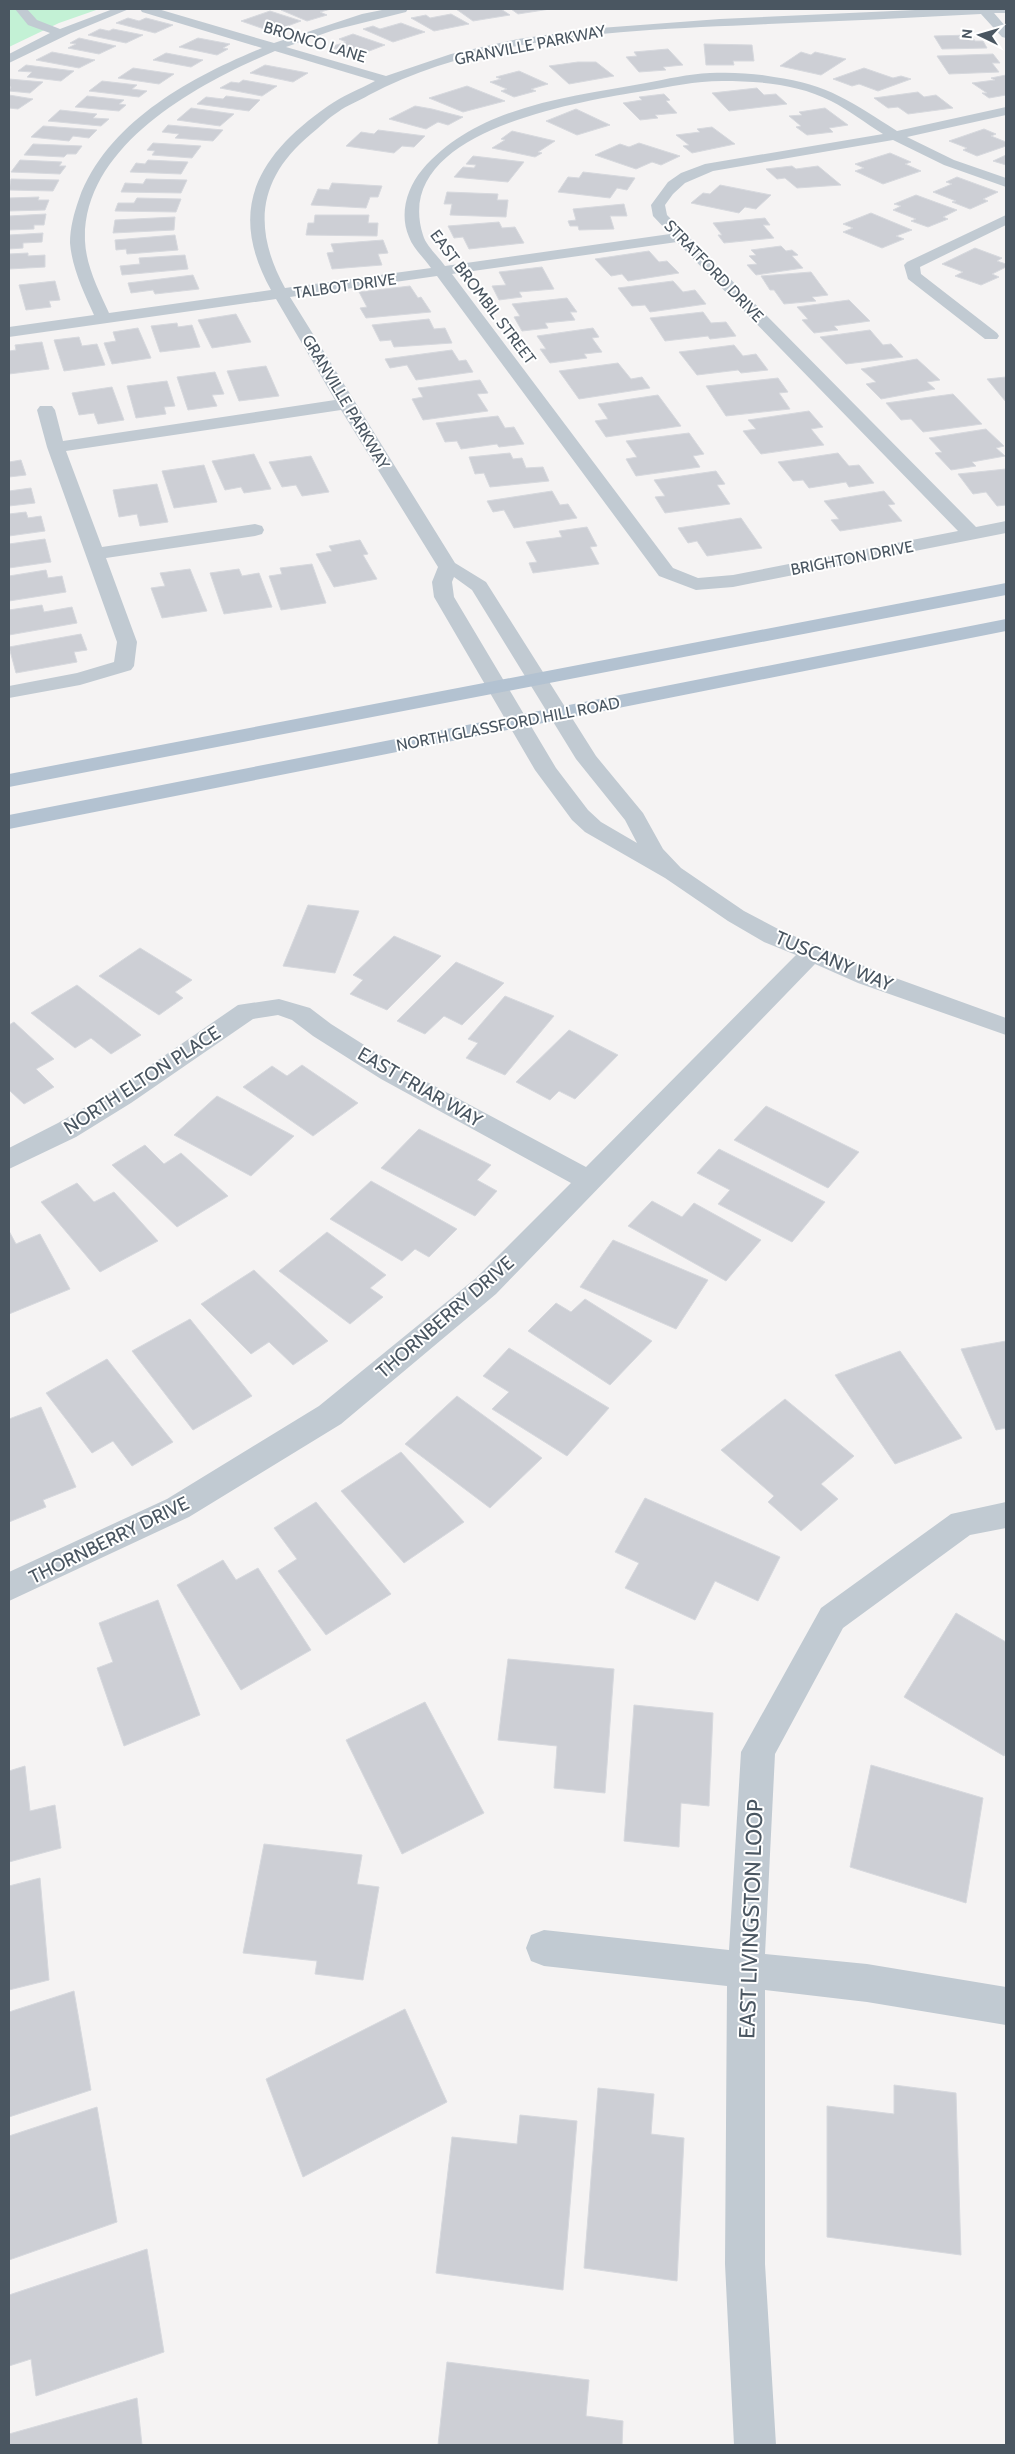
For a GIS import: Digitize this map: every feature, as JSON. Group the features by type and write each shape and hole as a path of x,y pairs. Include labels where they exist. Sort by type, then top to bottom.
{"main road":[{"name":"NORTH GLASSFORD HILL ROAD","path":"9,781 1006,590"},
{"name":"NORTH GLASSFORD HILL ROAD","path":"9,822 1006,625"}],"street":[{"path":"21,9 23,16 36,24 62,33"},
{"path":"9,59 62,33 123,9"},
{"name":"BRONCO LANE","path":"146,9 388,81"},
{"path":"104,319 84,272 77,234 86,198 100,171 125,137 164,106 212,76 276,48 333,27 402,9"},
{"name":"GRANVILLE PARKWAY","path":"448,567 345,404 281,295 259,247 257,212 262,183 279,155 302,131 338,106 388,81 450,59 571,34 680,24 1006,9"},
{"path":"984,10 1006,34"},
{"name":"EAST BROMBIL STREET","path":"696,584 666,572 416,237 411,210 418,183 442,156 477,132 520,114 574,98 708,77 782,81 837,96 896,136"},
{"name":"STRATFORD DRIVE","path":"972,534 660,216 658,205 664,192 681,178 710,167 896,136 1006,111"},
{"path":"896,136 954,165 1006,183"},
{"path":"992,336 913,276 912,265 1006,219"},
{"name":"TALBOT DRIVE","path":"9,332 681,237"},
{"path":"56,448 345,404"},
{"path":"9,692 80,679 124,666 127,642 56,448 46,410"},
{"name":"BRIGHTON DRIVE","path":"696,584 733,581 1006,527"},
{"path":"95,554 255,530"},
{"path":"496,688 444,597 442,582 448,567 471,578 479,586 537,680"},
{"name":"TUSCANY WAY","path":"537,680 600,776 635,818 654,853 673,873"},
{"name":"TUSCANY WAY","path":"496,688 546,770 580,815 609,838 673,873 736,916 811,954 866,978 1006,1027"},
{"name":"THORNBERRY DRIVE","path":"9,1587 178,1508 330,1415 486,1286 811,954"},
{"name":"EAST FRIAR WAY","path":"247,1011 279,1006 301,1014 322,1030 390,1072 590,1181"},
{"name":"NORTH ELTON PLACE","path":"9,1159 67,1130 122,1097 247,1011"},
{"name":"EAST LIVINGSTON LOOP","path":"755,2445 745,2264 746,1971 758,1752 832,1618 962,1524 1006,1515"},
{"path":"544,1948 867,1983 1006,2006"}],"green space":[{"path":"9,9 99,9 59,23 9,47"}],"building":[{"path":"331,9 320,12 327,15 307,21 281,10"},
{"path":"456,9 501,9 510,15 473,21"},
{"path":"511,9 550,9 518,14"},
{"path":"270,11 301,21 282,28 274,25 264,29 241,21"},
{"path":"451,14 469,24 434,31 411,18 426,15 430,18"},
{"path":"128,18 139,21 146,18 173,25 155,33 116,23"},
{"path":"401,23 425,32 393,42 363,29 373,26 380,29"},
{"path":"100,29 109,31 113,29 143,35 126,43 88,35"},
{"path":"353,34 385,45 356,56 330,47 346,42 339,39"},
{"path":"971,35 975,41 983,41 987,48 942,49 934,36"},
{"path":"79,38 116,46 99,54 68,48 76,44 70,43"},
{"path":"198,38 230,44 223,48 228,49 217,55 179,47"},
{"path":"704,44 752,45 754,61 733,61 734,65 706,65"},
{"path":"668,49 683,65 663,67 666,70 639,72 626,57 637,56 634,52"},
{"path":"52,52 95,60 79,68 36,60"},
{"path":"801,52 811,55 815,52 846,59 821,75 780,66"},
{"path":"166,53 203,60 191,67 153,60"},
{"path":"993,54 1000,63 992,63 999,72 949,74 937,56"},
{"path":"578,62 596,62 614,76 569,84 549,66"},
{"path":"26,65 74,71 61,81 27,77 32,72 18,71"},
{"path":"265,65 308,73 293,82 250,73"},
{"path":"133,68 174,74 159,84 118,78"},
{"path":"864,68 893,78 901,76 911,79 878,91 859,84 852,86 833,79"},
{"path":"519,71 548,84 531,89 536,91 514,97 501,91 507,89 490,82 501,79 496,77"},
{"path":"1006,75 1006,95 989,98 982,93 987,93 972,83 995,80 991,78"},
{"path":"9,79 43,82 30,93 9,91 11,87 9,86"},
{"path":"243,80 277,86 262,96 220,88 231,82 239,83"},
{"path":"102,81 137,85 132,89 147,91 139,97 89,91"},
{"path":"467,86 505,101 463,112 429,98"},
{"path":"757,88 764,95 776,94 787,104 729,111 712,93"},
{"path":"918,92 924,97 936,95 953,108 908,114 898,107 888,108 874,98"},
{"path":"664,94 670,100 666,101 677,113 655,115 658,118 640,120 623,103 642,100 639,97"},
{"path":"9,95 33,99 18,109 9,108"},
{"path":"87,96 124,100 119,104 126,105 119,111 75,107"},
{"path":"226,96 260,100 249,111 197,104 206,97 223,99"},
{"path":"415,106 463,117 448,125 438,122 426,129 389,119"},
{"path":"191,108 234,114 220,126 177,120"},
{"path":"825,108 848,125 829,128 833,132 807,135 796,127 801,126 789,116 802,115 799,112"},
{"path":"576,109 610,125 577,135 546,121"},
{"path":"60,110 97,114 93,118 109,119 101,126 48,121"},
{"path":"168,125 223,130 213,141 175,138 179,134 162,132"},
{"path":"43,126 97,130 89,138 73,136 69,141 31,137"},
{"path":"712,127 735,144 692,153 683,146 689,145 676,135 700,132 697,129"},
{"path":"984,129 996,134 991,136 1006,142 1006,146 977,156 963,150 967,148 949,141"},
{"path":"378,130 425,136 414,147 402,146 394,153 346,146 361,132 374,134"},
{"path":"512,131 555,141 538,152 542,153 535,157 492,148 505,140 501,139"},
{"path":"153,143 201,146 192,158 152,155 155,151 147,150"},
{"path":"639,143 680,156 661,165 652,162 636,169 595,155 620,144 629,147"},
{"path":"33,144 82,146 76,154 67,154 64,157 24,155"},
{"path":"890,153 911,162 905,164 921,171 883,184 855,171 864,168 855,164"},
{"path":"1006,155 1006,165 993,161"},
{"path":"473,156 524,162 508,182 454,177 463,167 474,168 476,165 466,164"},
{"path":"20,160 62,162 59,166 66,166 60,174 11,172"},
{"path":"148,160 188,162 181,174 130,172 136,163 145,164"},
{"path":"792,166 796,169 818,166 841,185 797,188 785,178 777,179 766,169"},
{"path":"583,172 635,178 627,190 617,188 610,198 558,192 568,177 579,178"},
{"path":"957,177 998,192 983,199 988,201 970,209 933,192 952,184 946,182"},
{"path":"11,179 59,180 53,191 9,190"},
{"path":"146,179 187,180 181,193 121,192 125,183 143,184"},
{"path":"332,183 382,186 378,197 370,197 366,208 311,205 318,189 329,190"},
{"path":"720,185 771,195 756,209 745,207 739,213 691,203 703,193 710,194"},
{"path":"447,192 498,194 497,200 508,200 506,217 450,215 452,204 444,204"},
{"path":"916,195 957,210 943,217 948,219 928,227 911,221 916,219 893,210 901,206 894,204"},
{"path":"39,197 38,200 49,200 45,210 9,211 9,198"},
{"path":"137,198 181,199 176,212 115,211 118,203 134,203"},
{"path":"624,204 627,216 610,216 614,229 579,230 578,226 570,226 568,221 576,220 573,209"},
{"path":"871,213 912,230 896,236 904,239 882,248 843,232 853,228 843,224"},
{"path":"46,214 44,225 34,225 34,229 9,230 9,216"},
{"path":"315,215 369,215 368,223 378,223 377,236 306,235 308,223 314,223"},
{"path":"175,217 174,230 113,233 115,220"},
{"path":"765,218 770,225 763,225 774,238 724,243 718,235 722,235 713,223"},
{"path":"499,222 502,228 515,227 524,243 469,249 463,237 454,238 448,226"},
{"path":"43,233 42,242 23,243 23,248 9,249 9,235"},
{"path":"175,235 178,250 127,254 126,249 116,250 115,240"},
{"path":"383,240 388,253 378,254 382,265 332,269 327,253 334,252 331,244"},
{"path":"781,246 786,251 792,250 798,255 792,256 803,268 756,275 747,265 757,264 749,256 756,255 751,250"},
{"path":"975,248 1002,258 997,261 1006,264 1006,267 992,274 999,277 981,285 955,276 963,272 942,264"},
{"path":"649,251 659,262 667,261 679,273 628,281 622,274 611,276 595,259"},
{"path":"28,253 28,256 45,255 45,267 9,269 9,254"},
{"path":"185,255 188,269 122,275 120,266 140,264 139,258"},
{"path":"542,267 554,289 519,292 522,297 499,300 492,286 506,285 499,272"},
{"path":"811,272 828,295 812,297 816,301 784,304 774,290 770,290 761,276"},
{"path":"193,275 199,289 155,294 153,290 131,293 128,283"},
{"path":"55,281 60,300 49,301 51,307 26,310 19,285"},
{"path":"673,281 683,292 695,290 706,304 650,312 645,305 632,306 618,288"},
{"path":"410,286 418,298 421,297 431,312 366,318 360,308 367,307 359,292"},
{"path":"567,298 577,312 570,312 575,320 545,323 548,328 522,331 514,317 520,316 512,304"},
{"path":"849,300 870,321 834,326 838,330 814,333 802,320 808,319 797,307"},
{"path":"703,312 711,323 726,322 736,336 710,339 708,336 665,341 650,318"},
{"path":"236,314 251,342 212,348 198,320"},
{"path":"429,319 434,329 445,328 452,343 394,347 391,340 380,341 372,325"},
{"path":"177,323 178,327 192,325 200,347 160,352 151,326"},
{"path":"138,328 151,358 112,364 104,343 116,341 113,332"},
{"path":"593,328 599,337 592,338 602,352 584,354 587,358 550,363 540,349 546,349 537,336"},
{"path":"870,330 883,345 891,344 903,357 846,364 820,337"},
{"path":"79,337 82,346 97,344 105,365 64,371 54,340"},
{"path":"42,342 49,369 9,374 9,351 16,350 15,345"},
{"path":"734,345 743,356 756,354 768,370 741,373 738,370 697,375 679,352"},
{"path":"452,350 459,361 466,360 473,372 416,380 407,365 390,368 385,359"},
{"path":"917,359 940,380 927,382 935,389 881,399 866,384 876,382 861,369"},
{"path":"618,363 631,379 642,377 650,388 579,399 559,371"},
{"path":"266,366 279,396 239,401 227,371"},
{"path":"215,372 224,394 212,395 217,406 188,410 177,377"},
{"path":"1006,377 1006,402 987,379"},
{"path":"778,378 788,392 779,393 790,409 726,416 706,386"},
{"path":"480,380 488,393 477,394 488,411 423,420 412,399 423,397 418,388"},
{"path":"167,381 175,406 164,407 166,414 136,418 127,386"},
{"path":"112,387 124,420 98,424 94,413 79,415 72,393"},
{"path":"953,394 982,424 923,432 911,419 901,420 886,403"},
{"path":"658,395 681,426 606,437 595,421 608,419 598,404"},
{"path":"809,411 823,427 811,429 824,445 761,454 743,431 756,429 748,420"},
{"path":"498,416 505,428 514,427 524,444 499,447 497,444 461,449 457,441 445,442 436,423"},
{"path":"986,429 1004,446 996,448 1005,456 972,462 976,466 951,470 935,453 942,452 929,438"},
{"path":"689,433 704,454 693,456 700,467 636,476 626,459 637,457 626,441"},
{"path":"510,453 513,459 522,458 526,468 543,467 549,481 490,487 484,473 475,474 469,457"},
{"path":"838,453 849,466 859,465 874,483 849,487 846,482 809,488 803,480 793,481 778,462"},
{"path":"254,454 271,489 244,493 241,487 225,490 212,461"},
{"path":"311,456 329,492 302,496 296,485 282,487 269,462"},
{"path":"21,460 26,475 9,477 9,462"},
{"path":"204,465 217,502 174,508 162,471"},
{"path":"1006,469 1006,505 997,506 986,492 973,494 958,474"},
{"path":"716,471 725,484 717,485 730,504 665,513 655,497 665,496 654,480"},
{"path":"157,484 168,522 140,526 137,514 119,517 113,490"},
{"path":"31,488 35,503 9,506 9,491"},
{"path":"552,491 560,505 568,504 577,518 514,528 504,510 493,512 487,501"},
{"path":"884,491 895,504 888,505 902,521 840,531 831,520 839,519 824,501"},
{"path":"26,512 28,518 41,516 45,531 9,536 9,514"},
{"path":"741,518 762,548 707,556 697,541 688,543 678,528"},
{"path":"587,527 597,546 590,547 599,564 533,573 529,563 537,562 526,542 562,537 559,531"},
{"path":"45,539 51,562 9,568 9,544"},
{"path":"360,540 368,554 363,555 377,579 334,587 316,554 332,551 329,546"},
{"path":"312,564 326,603 281,610 269,576 282,574 280,568"},
{"path":"190,569 207,611 162,618 151,588 165,586 160,573"},
{"path":"239,569 242,576 259,573 272,607 224,614 210,573"},
{"path":"46,570 48,578 62,576 66,592 9,601 9,576"},
{"path":"42,605 44,612 72,607 77,623 9,635 9,610"},
{"path":"81,634 87,650 74,652 77,662 16,673 9,647"},
{"path":"308,905 359,911 335,973 283,966"},
{"path":"394,936 441,956 387,1010 350,994 363,980 353,975"},
{"path":"140,948 192,980 175,992 183,998 159,1015 99,976"},
{"path":"456,962 504,983 462,1025 444,1016 425,1034 397,1021"},
{"path":"77,985 141,1035 111,1054 91,1038 75,1048 31,1013"},
{"path":"505,996 554,1016 505,1075 466,1058 478,1043 468,1039"},
{"path":"14,1022 54,1059 36,1069 54,1087 24,1104 9,1090 9,1025"},
{"path":"569,1030 618,1055 575,1099 559,1091 550,1100 516,1082"},
{"path":"302,1065 358,1103 313,1136 243,1087 272,1066 287,1076"},
{"path":"217,1096 294,1136 251,1176 174,1135"},
{"path":"766,1106 859,1152 828,1188 734,1140"},
{"path":"419,1129 491,1165 477,1180 497,1191 475,1216 381,1168"},
{"path":"145,1145 164,1164 181,1153 228,1196 177,1227 112,1165"},
{"path":"719,1149 825,1202 792,1242 718,1204 730,1190 697,1173"},
{"path":"371,1181 457,1229 429,1257 415,1249 402,1261 330,1219"},
{"path":"77,1183 94,1202 114,1192 158,1241 100,1272 41,1202"},
{"path":"652,1201 682,1217 694,1203 761,1240 726,1281 628,1226"},
{"path":"9,1231 16,1244 40,1234 70,1289 9,1314"},
{"path":"327,1232 386,1275 370,1288 383,1297 350,1324 279,1271"},
{"path":"613,1240 708,1280 676,1329 580,1287"},
{"path":"254,1270 328,1341 293,1365 269,1342 251,1354 201,1304"},
{"path":"585,1299 652,1341 610,1385 528,1331 556,1303 571,1312"},
{"path":"190,1319 252,1396 193,1430 132,1351"},
{"path":"1006,1341 1006,1428 996,1430 961,1349"},
{"path":"509,1348 609,1408 567,1456 492,1409 509,1392 483,1376"},
{"path":"900,1351 962,1438 895,1464 835,1375"},
{"path":"107,1359 173,1442 132,1466 113,1441 92,1453 46,1393"},
{"path":"457,1396 542,1458 490,1508 405,1444"},
{"path":"785,1399 854,1456 821,1484 838,1499 801,1531 768,1502 774,1496 721,1450"},
{"path":"41,1407 76,1487 43,1500 46,1507 9,1522 9,1419"},
{"path":"401,1452 464,1522 404,1563 341,1491"},
{"path":"645,1498 780,1557 758,1601 715,1581 695,1620 625,1588 639,1563 615,1552"},
{"path":"316,1502 391,1594 326,1635 278,1571 297,1559 274,1528"},
{"path":"223,1560 236,1580 258,1568 311,1650 241,1690 177,1585"},
{"path":"158,1600 200,1715 124,1746 97,1668 113,1662 99,1623"},
{"path":"956,1613 1006,1642 1006,1752 1004,1756 904,1697"},
{"path":"508,1659 614,1669 605,1793 554,1788 557,1746 498,1740"},
{"path":"425,1702 484,1813 402,1854 346,1740"},
{"path":"634,1705 713,1713 709,1806 681,1803 679,1847 624,1841"},
{"path":"871,1765 983,1798 966,1903 850,1867"},
{"path":"25,1766 30,1811 55,1805 61,1848 9,1862 9,1771"},
{"path":"264,1844 362,1855 357,1884 379,1887 363,1980 315,1974 317,1961 243,1953"},
{"path":"40,1878 49,1980 9,1990 9,1886"},
{"path":"74,1991 91,2090 9,2117 9,2012"},
{"path":"405,2009 447,2102 303,2177 266,2079"},
{"path":"894,2085 956,2093 961,2255 827,2237 827,2106 894,2114"},
{"path":"598,2088 654,2094 651,2134 684,2138 677,2281 584,2268"},
{"path":"97,2107 117,2222 9,2260 9,2136"},
{"path":"520,2115 577,2121 563,2290 436,2273 452,2137 517,2144"},
{"path":"147,2249 164,2352 36,2396 31,2359 9,2366 9,2295"},
{"path":"447,2362 589,2380 586,2416 623,2421 622,2445 438,2445"},
{"path":"137,2398 142,2445 9,2445 9,2434"}]}
